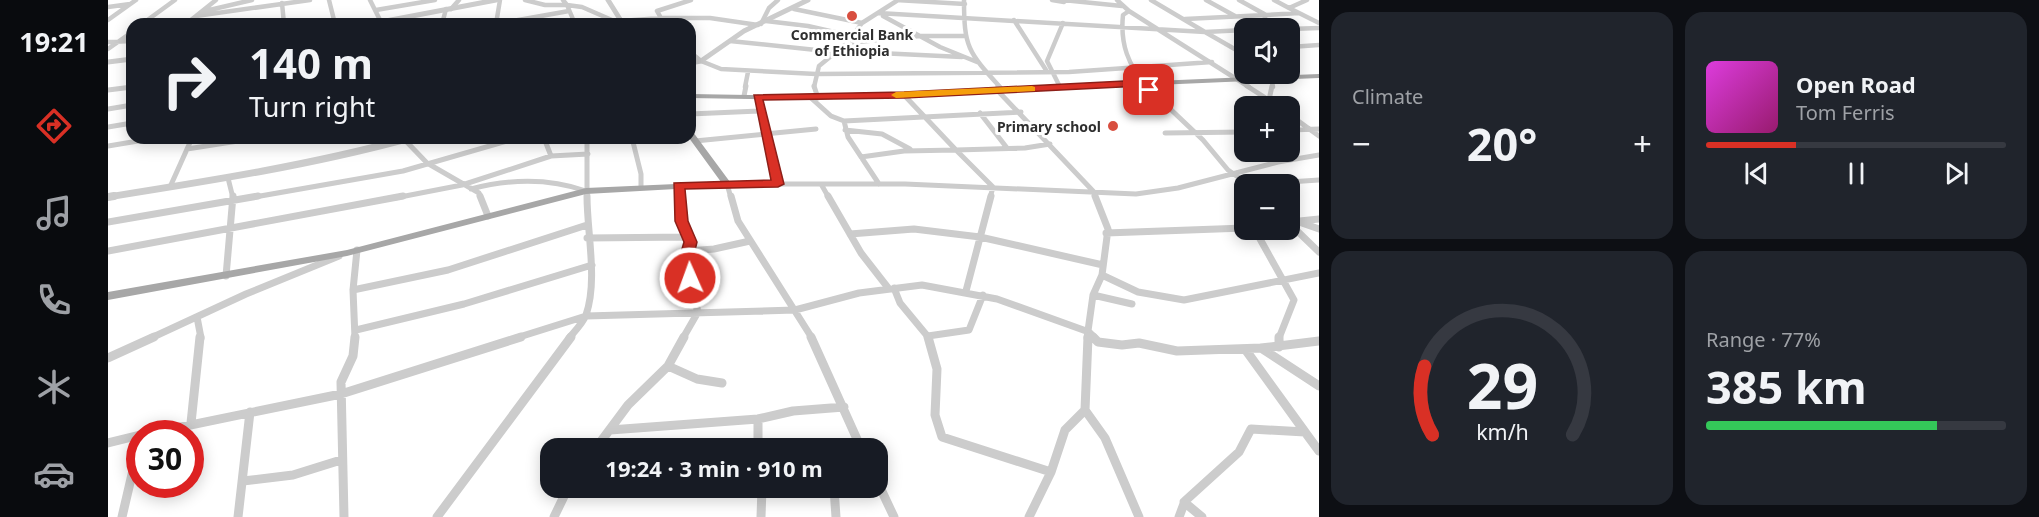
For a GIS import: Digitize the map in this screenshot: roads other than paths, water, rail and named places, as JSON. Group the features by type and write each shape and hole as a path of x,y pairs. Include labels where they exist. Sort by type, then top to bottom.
{"main road":[{"path":"1300,76 1319,76"},
{"path":"696,97 814,98 1234,79"},
{"path":"696,143 727,184"},
{"path":"108,296 352,251 586,190 727,184"}],"street":[{"path":"150,18 175,0"},
{"path":"194,18 216,0"},
{"path":"202,12 252,0"},
{"path":"196,16 282,2 310,0"},
{"path":"329,0 334,18"},
{"path":"370,0 379,18"},
{"path":"376,10 435,0"},
{"path":"444,18 448,9 459,0"},
{"path":"402,18 498,0 496,18"},
{"path":"525,0 545,5 582,7 609,18"},
{"path":"563,0 572,18"},
{"path":"608,0 618,18"},
{"path":"690,0 657,11 661,18 727,18 808,26 852,36"},
{"path":"761,23 769,8 778,0"},
{"path":"696,62 761,23 794,9 808,0"},
{"path":"1021,112 921,115 843,121 831,116 814,98 816,74 819,66 847,43 862,23 897,0 964,2 964,36 978,62 1000,91 1021,112 1093,191 1108,229 1102,275 1093,295 1084,410 1065,430 1052,472 1029,517"},
{"path":"1052,0 1122,6"},
{"path":"1117,0 1128,11 1161,29 1234,78"},
{"path":"1151,0 1234,48"},
{"path":"1206,0 1234,16"},
{"path":"1239,0 1266,15"},
{"path":"1274,0 1319,23"},
{"path":"1289,8 1307,0"},
{"path":"108,7 134,2"},
{"path":"108,20 134,2"},
{"path":"282,2 283,18"},
{"path":"794,9 862,23"},
{"path":"530,18 569,11"},
{"path":"1128,11 1122,15 1120,41 1132,68 1215,154 1234,177"},
{"path":"878,13 1204,32 1234,31"},
{"path":"878,13 962,57 978,62"},
{"path":"1185,19 1299,13"},
{"path":"1014,20 1060,87"},
{"path":"1047,71 1045,60 1064,23"},
{"path":"1300,29 1319,28"},
{"path":"108,49 126,36"},
{"path":"847,43 920,36 964,36"},
{"path":"108,42 126,41"},
{"path":"730,41 880,55 962,57"},
{"path":"1300,46 1319,45"},
{"path":"696,57 721,69 816,74 988,73 1132,68 1212,62"},
{"path":"108,62 126,60"},
{"path":"744,96 748,72"},
{"path":"1243,84 1263,96"},
{"path":"108,90 126,88"},
{"path":"904,95 993,187"},
{"path":"758,97 759,111 778,184"},
{"path":"108,109 126,106"},
{"path":"696,114 759,111"},
{"path":"980,113 1008,148"},
{"path":"843,121 845,130 879,184"},
{"path":"1300,122 1319,136"},
{"path":"108,127 126,124"},
{"path":"696,138 765,135 816,129"},
{"path":"1300,130 1319,129"},
{"path":"845,130 882,134 912,150"},
{"path":"1165,133 1234,132"},
{"path":"108,146 126,143"},
{"path":"170,187 190,144"},
{"path":"188,149 216,144"},
{"path":"108,196 228,178 352,154 386,144"},
{"path":"411,144 427,163 479,193 488,216"},
{"path":"108,222 403,171 495,144"},
{"path":"546,144 551,156"},
{"path":"437,517 586,316 592,265 587,238 587,144"},
{"path":"634,144 641,174 641,187"},
{"path":"861,157 912,150 1008,148 1050,144"},
{"path":"108,251 462,185 551,156 588,154"},
{"path":"857,438 818,347 738,220 727,184 879,184 1136,194 1231,176 1236,172 1319,155"},
{"path":"226,276 228,230 234,200 228,178"},
{"path":"1300,181 1319,180"},
{"path":"471,189 525,182 567,182 586,190"},
{"path":"821,184 861,253 891,289 901,306 921,324 927,336 938,379 936,428 942,436 1052,472"},
{"path":"604,438 628,405 668,366 698,312 685,263 690,242 682,221 679,186"},
{"path":"966,291 993,187"},
{"path":"1300,222 1319,219"},
{"path":"353,290 448,270 587,225"},
{"path":"1300,225 1319,229"},
{"path":"1106,233 1234,228"},
{"path":"850,234 914,230 980,237 1102,265"},
{"path":"1300,232 1319,252"},
{"path":"587,238 688,237"},
{"path":"1262,240 1294,300 1279,335 1279,347"},
{"path":"688,251 714,249 750,241"},
{"path":"108,358 352,251 356,330 353,356 341,382 344,517"},
{"path":"356,330 464,304 592,265"},
{"path":"1102,275 1138,292 1184,300 1319,273"},
{"path":"204,421 341,394 586,316 795,310 859,293 922,285 983,295 1089,332 1098,342 1122,345 1139,343 1177,351 1279,347 1319,341"},
{"path":"927,336 969,330 983,295"},
{"path":"1093,295 1132,304"},
{"path":"190,420 188,412 196,388 200,355 200,328 196,318"},
{"path":"1261,348 1319,386"},
{"path":"1245,349 1319,451"},
{"path":"668,366 697,379 722,383"},
{"path":"610,430 758,419 794,411 844,407"},
{"path":"1084,410 1105,438 1139,517"},
{"path":"238,517 250,412"},
{"path":"758,419 758,438"},
{"path":"1179,517 1184,502 1239,452 1251,429 1305,432"},
{"path":"108,443 126,440"},
{"path":"243,481 272,480 322,468 341,460"},
{"path":"122,517 126,498"},
{"path":"554,517 563,498"},
{"path":"761,517 762,498"},
{"path":"835,498 836,517"},
{"path":"885,498 894,517"},
{"path":"1184,502 1202,517"}],"place":[{"name":"Commercial Bank of Ethiopia","path":"852,16"},
{"name":"Primary school","path":"1113,126"}]}
